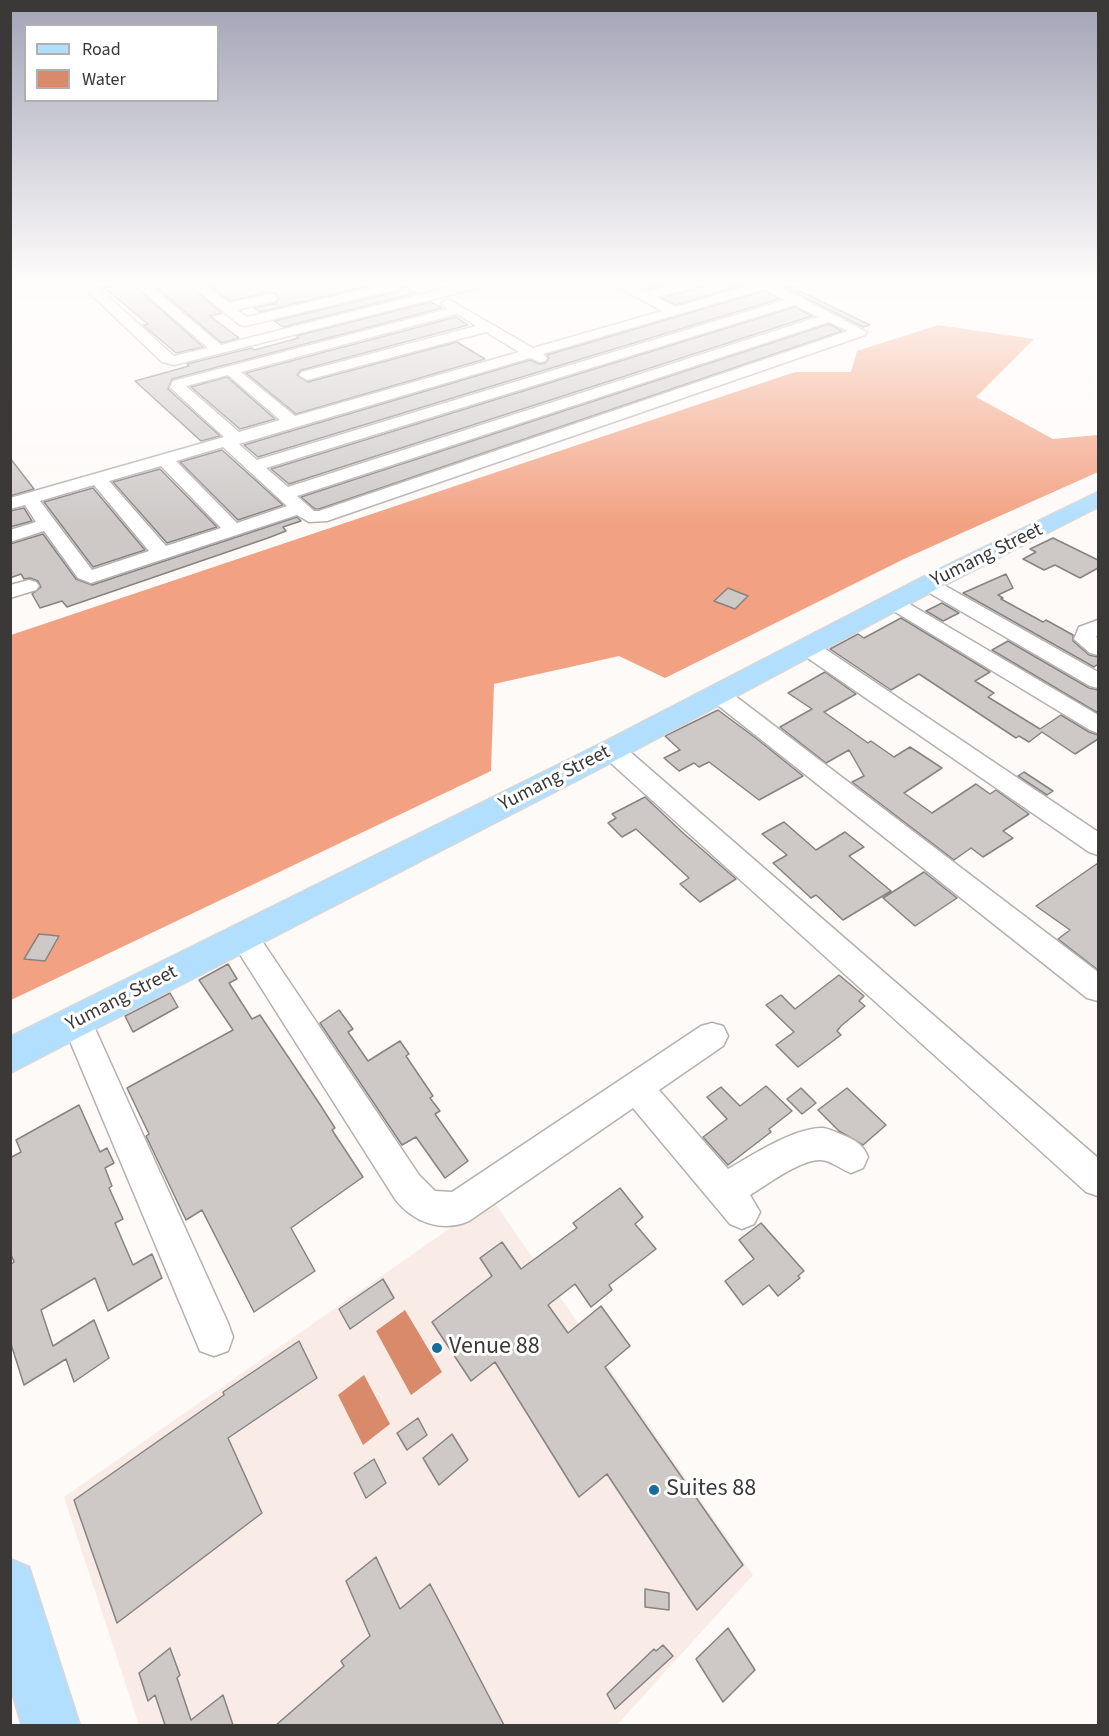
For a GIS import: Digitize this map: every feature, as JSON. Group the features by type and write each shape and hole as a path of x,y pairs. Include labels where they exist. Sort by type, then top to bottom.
{"main road":[{"name":"Yumang Street","path":"10,1056 579,767 928,584 1098,499"},
{"path":"10,1586 51,1725"}],"street":[{"path":"257,362 177,385 255,466 300,508 309,516 320,517 773,362"},
{"path":"290,362 346,406"},
{"path":"307,375 356,362"},
{"path":"20,502 503,362"},
{"path":"546,362 632,411"},
{"path":"255,466 596,362"},
{"path":"285,494 689,362"},
{"path":"229,369 292,422"},
{"path":"164,459 233,529"},
{"path":"98,479 162,554"},
{"path":"20,502 48,524 88,576 98,575 300,508"},
{"path":"10,536 48,524"},
{"path":"928,584 1044,651 1095,675"},
{"path":"894,603 1098,725"},
{"path":"1098,626 1087,633 1085,639 1098,648"},
{"path":"807,647 1098,845"},
{"path":"1008,671 1044,651"},
{"path":"718,694 1098,989"},
{"path":"612,750 1098,1180"},
{"path":"579,767 635,772"},
{"path":"244,937 407,1187 418,1201 438,1210 457,1209 712,1036"},
{"path":"77,1023 214,1337"},
{"path":"636,1087 733,1202 785,1157 813,1144 824,1143 851,1157"}],"shaded area":[{"path":"854,362 1011,362 976,397 1053,439 1098,435 1098,472 906,558 665,678 619,656 494,684 491,771 11,1000 11,635 795,372 851,372"},
{"name":"Venue 88","path":"492,1199 753,1575 617,1725 139,1725 64,1497"}],"water":[{"path":"405,1310 442,1372 411,1395 376,1331"},
{"path":"364,1375 390,1424 363,1445 338,1395"}],"building":[{"path":"237,362 172,379 168,389 220,436 201,441 135,381 189,366 187,364"},
{"path":"287,362 331,362 301,370 297,375 308,382 382,362 475,362 296,414 246,373"},
{"path":"523,362 571,362 258,457 244,445"},
{"path":"617,362 669,362 289,484 271,469"},
{"path":"713,362 751,362 319,509 315,509 301,497"},
{"path":"227,377 275,419 240,429 191,387"},
{"path":"222,450 283,505 238,520 180,462"},
{"path":"10,458 34,489 10,496"},
{"path":"160,469 217,527 167,543 113,482"},
{"path":"93,488 145,550 93,567 44,502"},
{"path":"24,508 32,521 10,527 10,511"},
{"path":"297,517 301,521 283,527 286,531 67,607 62,601 40,608 32,594 41,587 38,581 30,578 24,579 21,574 10,578 10,544 43,534 76,579 92,585"},
{"path":"1053,538 1098,560 1098,568 1080,578 1055,565 1044,570 1023,559 1036,552 1030,549"},
{"path":"1006,574 1013,588 998,595 1003,598 1001,599 1073,635 1073,641 1089,655 1098,657 1098,664 1094,667 963,593"},
{"path":"728,588 748,596 735,609 714,601"},
{"path":"942,603 959,613 943,621 926,611"},
{"path":"901,618 990,672 975,681 994,693 988,697 1040,729 1061,715 1098,735 1098,739 1075,754 1042,732 1029,742 1019,736 1016,738 919,674 891,690 830,649 858,634 864,638"},
{"path":"1008,641 1089,688 1098,690 1098,713 992,650"},
{"path":"825,672 856,694 824,712 868,743 871,741 894,757 910,747 942,768 904,793 932,813 976,784 990,794 996,790 1029,814 1003,831 1013,838 983,857 971,848 954,860 852,782 864,776 849,750 826,763 780,727 812,709 788,693"},
{"path":"718,710 803,776 759,800 709,762 699,767 694,763 679,771 664,758 680,750 665,736"},
{"path":"1024,772 1053,791 1047,795 1018,776"},
{"path":"645,797 736,879 700,902 680,884 689,878 636,829 622,837 608,823 616,818 612,814"},
{"path":"784,822 816,850 845,832 864,847 849,856 891,891 843,920 816,895 811,898 773,863 787,855 762,834"},
{"path":"1098,863 1098,970 1058,939 1070,930 1036,906"},
{"path":"924,872 957,898 915,926 883,898"},
{"path":"39,934 59,936 45,961 24,959"},
{"path":"228,964 237,979 229,983 252,1019 260,1015 335,1128 332,1130 363,1177 291,1228 315,1271 254,1312 202,1210 186,1220 146,1136 149,1134 127,1088 233,1030 199,980"},
{"path":"839,975 864,996 859,1001 865,1006 841,1026 837,1031 841,1035 798,1067 776,1045 794,1032 766,1005 781,995 795,1009"},
{"path":"170,993 178,1007 133,1032 125,1016"},
{"path":"339,1010 353,1029 348,1032 368,1061 400,1041 409,1054 406,1056 433,1096 430,1098 440,1111 435,1114 468,1161 445,1178 416,1137 402,1145 320,1023"},
{"path":"766,1086 792,1111 769,1129 771,1132 728,1165 703,1137 727,1119 707,1097 721,1087 740,1106"},
{"path":"801,1088 816,1103 802,1114 787,1099"},
{"path":"847,1088 886,1125 863,1145 839,1131 818,1110"},
{"path":"79,1105 100,1152 107,1148 114,1163 105,1168 112,1186 109,1188 123,1219 115,1223 133,1265 152,1254 162,1278 108,1311 95,1278 41,1310 53,1346 94,1320 109,1358 74,1382 66,1359 24,1385 10,1341 10,1265 14,1262 10,1252 10,1158 21,1152 16,1140"},
{"path":"620,1188 643,1217 635,1224 656,1249 609,1285 612,1290 591,1307 575,1284 548,1305 568,1333 601,1306 630,1346 605,1367 743,1565 697,1610 607,1474 579,1497 495,1362 471,1381 432,1322 492,1276 480,1258 502,1242 521,1269 577,1228 573,1223"},
{"path":"761,1223 804,1271 798,1276 800,1278 778,1296 769,1285 743,1305 725,1281 754,1259 739,1240"},
{"path":"383,1279 394,1298 350,1329 339,1309"},
{"path":"299,1341 317,1378 228,1438 262,1513 117,1623 74,1500 224,1395 223,1392"},
{"path":"418,1418 427,1435 407,1450 397,1433"},
{"path":"452,1434 468,1460 439,1485 423,1458"},
{"path":"374,1459 386,1483 366,1498 354,1473"},
{"path":"376,1557 400,1609 430,1584 504,1725 276,1725 344,1666 341,1661 370,1636 346,1581"},
{"path":"645,1589 669,1593 669,1610 645,1607"},
{"path":"728,1628 755,1670 723,1702 696,1659"},
{"path":"663,1645 673,1656 615,1709 607,1694 654,1649 656,1651"},
{"path":"170,1648 180,1675 177,1678 191,1720 223,1695 233,1725 165,1725 155,1695 148,1701 139,1673"}],"place":[{"name":"Venue 88","path":"437,1348"},
{"name":"Suites 88","path":"654,1490"}]}
